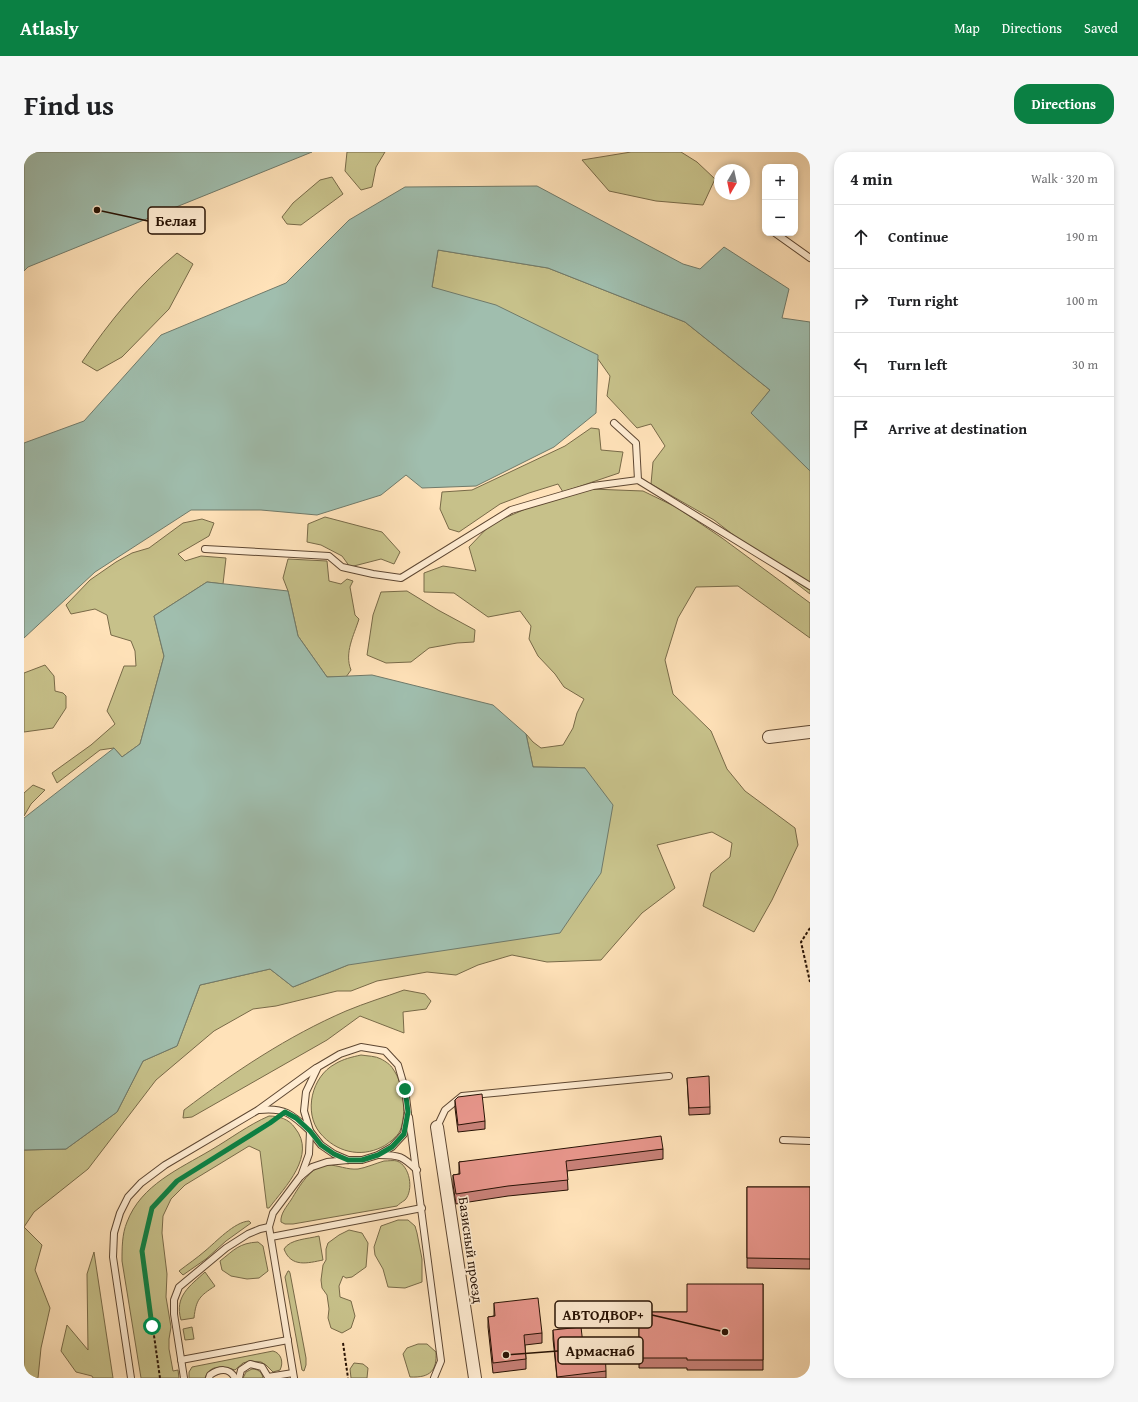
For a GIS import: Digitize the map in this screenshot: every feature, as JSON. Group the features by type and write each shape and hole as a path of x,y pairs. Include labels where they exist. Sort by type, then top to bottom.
{"street":[{"path":"769,737 810,732"},
{"name":"Базисный проезд","path":"438,1126 475,1378"}],"lane":[{"path":"779,236 810,258"},
{"path":"614,424 636,443 638,480"},
{"path":"205,549 329,556 342,567 401,578 510,510 593,486 638,480 810,586"},
{"path":"131,1378 113,1257 114,1233 120,1213 128,1198 141,1183 166,1165 258,1110 318,1067 340,1054 361,1047 385,1051 398,1065 405,1089 417,1170 441,1361 434,1378"},
{"path":"300,1177 309,1154 310,1131 304,1111 306,1092 318,1067"},
{"path":"438,1126 445,1110 462,1096 669,1076"},
{"path":"258,1110 272,1109 285,1112 296,1118 310,1131 321,1145 334,1154 348,1160"},
{"path":"239,1378 242,1370 250,1364 262,1366 268,1378 293,1375 269,1227 273,1213 300,1177 312,1167 327,1162 362,1160 378,1155 392,1147 404,1134 408,1112"},
{"path":"783,1140 810,1141"},
{"path":"378,1155 393,1155 404,1158 417,1170"},
{"path":"271,1237 422,1208"},
{"path":"184,1378 174,1314 174,1300 179,1287 226,1248 248,1234 269,1227"},
{"path":"181,1360 288,1340"},
{"path":"209,1378 210,1375 216,1371 225,1370 232,1373 235,1378"}],"path":[{"path":"810,928 801,942 810,982"},
{"path":"160,1378 142,1251 152,1208 177,1181 285,1112"},
{"path":"343,1343 348,1378"}],"shaded area":[{"path":"24,152 312,152 28,267 24,271"},
{"path":"347,152 385,152 376,167 372,187 361,190 345,171"},
{"path":"631,152 681,152 697,162 714,178 714,181 703,205 656,201 609,191 582,160"},
{"path":"332,177 343,194 301,225 287,224 282,217 293,203 320,180"},
{"path":"537,186 683,264 700,269 724,247 789,289 782,318 810,322 810,471 751,413 770,390 685,322 548,268 438,250 432,287 496,305 598,355 596,413 554,447 476,486 422,488 406,475 381,495 317,515 261,510 191,510 95,572 24,638 24,443 84,421 161,335 286,283 349,220 405,187"},
{"path":"438,250 548,268 685,322 770,390 752,413 810,471 810,594 714,520 651,484 653,462 665,446 651,424 637,428 607,396 610,376 598,359 432,287"},
{"path":"177,253 193,264 169,309 122,357 97,371 82,362 103,332 126,304 150,277"},
{"path":"591,428 599,429 601,450 623,452 619,473 563,492 558,484 529,493 500,504 459,532 449,529 440,509 442,492 472,490 565,446"},
{"path":"591,489 643,491 676,507 722,538 810,603 810,638 738,586 696,587 678,618 665,660 673,694 711,731 727,769 745,791 795,828 798,845 772,900 754,932 703,906 711,873 730,857 732,843 712,832 657,845 675,888 642,913 601,960 547,962 512,955 478,965 456,975 427,972 377,981 351,991 337,991 276,1006 253,1009 214,1031 156,1080 88,1169 34,1212 24,1227 24,1150 66,1149 117,1112 143,1061 177,1046 200,985 270,969 293,987 348,965 585,768 533,767 526,734 541,748 563,745 573,728 577,713 584,699 564,687 555,674 538,656 529,639 531,626 520,611 488,617 454,593 424,592 424,573 443,566 476,571 469,547 491,524 530,507"},
{"path":"325,517 382,532 400,552 394,564 381,559 350,567 342,556 321,545 307,542 308,524"},
{"path":"202,519 214,523 209,536 178,554 185,561 201,556 226,558 223,584 207,582 154,616 164,656 140,744 122,757 114,748 100,750 57,783 52,773 91,745 115,724 107,711 124,666 136,666 135,651 131,641 111,635 107,615 95,609 71,614 66,605 90,580 116,562 132,553 149,548 183,523"},
{"path":"288,559 327,561 329,581 341,584 347,579 353,581 350,587 355,615 359,619 349,651 349,664 351,670 346,677 327,677 298,636 288,591 283,578"},
{"path":"207,582 288,591 298,636 327,677 372,675 493,705 526,734 533,767 585,768 613,805 601,873 560,933 348,965 293,987 270,969 200,985 177,1046 143,1061 117,1112 66,1149 24,1150 24,818 114,748 122,757 140,744 164,656 154,616"},
{"path":"407,591 475,630 474,642 457,643 429,648 411,662 386,663 367,655 373,615 381,592"},
{"path":"45,665 54,676 55,691 63,693 66,696 66,708 53,728 24,732 24,673"},
{"path":"33,785 45,790 31,804 24,816 24,793"},
{"path":"404,990 425,994 431,1001 426,1009 403,1012 404,1033 360,1016 327,1040 192,1117 183,1118 184,1110 222,1082 282,1043 346,1011"},
{"path":"361,1055 379,1058 392,1068 400,1082 404,1107 400,1131 395,1138 384,1146 374,1150 357,1152 341,1149 326,1140 315,1124 311,1105 312,1095 316,1086 327,1070 341,1061"},
{"path":"269,1116 284,1119 293,1125 301,1138 302,1149 301,1160 290,1181 269,1208 267,1208 260,1151 249,1146 185,1185 171,1199 163,1216 162,1233 167,1274 166,1297 171,1327 169,1349 173,1371 178,1370 179,1378 141,1378 122,1261 124,1231 133,1209 151,1188 162,1179 246,1128"},
{"path":"384,1161 397,1161 408,1173 410,1185 408,1196 397,1206 293,1224 285,1224 281,1222 286,1207 306,1178 316,1169 328,1165 358,1169"},
{"path":"398,1220 408,1220 415,1226 422,1259 422,1282 405,1288 388,1287 383,1269 375,1255 374,1247 381,1226"},
{"path":"249,1221 251,1223 226,1241 206,1259 183,1275 179,1271 202,1254 231,1229 243,1222"},
{"path":"24,1227 42,1245 35,1270 50,1308 41,1348 38,1378 24,1378"},
{"path":"349,1230 362,1233 368,1243 366,1267 352,1277 346,1278 343,1276 339,1286 340,1297 351,1301 355,1316 351,1328 342,1333 331,1328 328,1318 329,1309 327,1295 322,1288 321,1280 328,1243"},
{"path":"319,1236 323,1260 306,1263 295,1262 287,1255 284,1249 290,1243 295,1241"},
{"path":"258,1242 263,1246 268,1271 259,1278 247,1279 231,1276 222,1270 220,1261 233,1250 246,1244"},
{"path":"94,1252 113,1378 93,1378 92,1376 76,1372 61,1351 67,1325 88,1350 87,1274"},
{"path":"288,1271 290,1273 306,1358 304,1371 302,1370 285,1277"},
{"path":"205,1272 215,1286 202,1296 198,1302 194,1318 181,1320 179,1312 180,1304 185,1292"},
{"path":"192,1327 194,1339 185,1340 183,1329"},
{"path":"418,1344 427,1344 436,1352 435,1364 434,1368 428,1374 410,1377 403,1354 407,1348"},
{"path":"273,1351 276,1352 281,1358 282,1364 280,1370 273,1372 261,1362 250,1361 243,1363 235,1370 218,1367 211,1370 205,1378 189,1378 189,1372 192,1367"},
{"path":"354,1363 363,1364 368,1368 367,1378 351,1378 350,1369"},
{"path":"252,1369 259,1371 263,1378 243,1378 246,1372"}],"building":[{"path":"709,1076 710,1107 689,1108 687,1078"},
{"path":"482,1094 485,1121 458,1125 455,1100 458,1097"},
{"path":"661,1136 663,1149 566,1161 568,1180 508,1186 456,1194 453,1175 460,1174 459,1162"},
{"path":"747,1187 810,1187 810,1259 747,1258"},
{"path":"687,1284 763,1284 763,1360 687,1360 687,1358 639,1358 639,1312 687,1312"},
{"path":"538,1298 542,1333 524,1335 526,1359 493,1363 488,1317 495,1316 494,1303"},
{"path":"581,1327 584,1353 605,1351 606,1371 557,1377 553,1330"}],"place":[{"name":"Белая","path":"97,210"},
{"name":"АВТОДВОР+","path":"725,1332"},
{"name":"Армаснаб","path":"506,1355"}],"route":[{"path":"152,1326 142,1251 152,1208 177,1181 285,1112 296,1118 310,1131 321,1145 334,1154 348,1160 362,1160 378,1155 392,1147 404,1134 408,1112 405,1089"}]}
